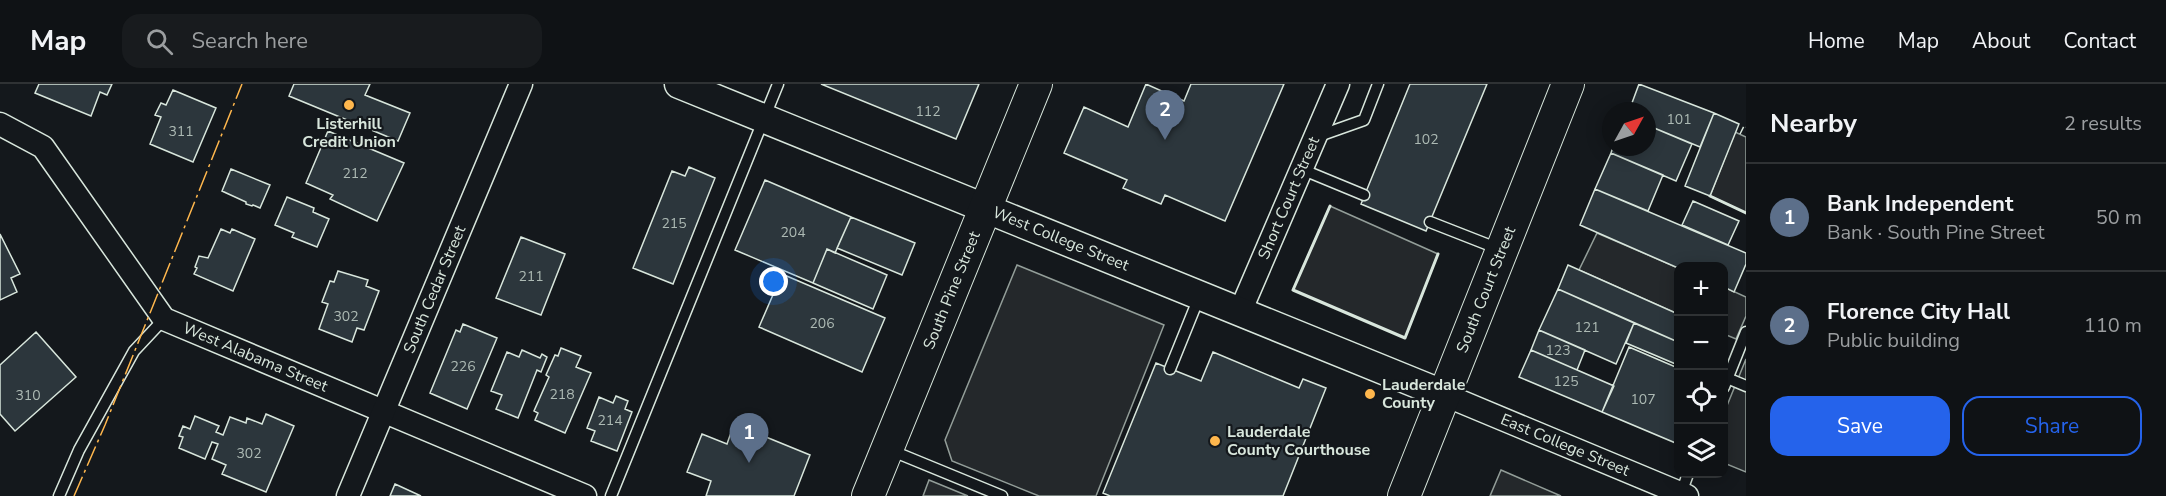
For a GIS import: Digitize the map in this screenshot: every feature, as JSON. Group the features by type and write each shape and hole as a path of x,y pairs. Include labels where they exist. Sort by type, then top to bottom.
{"main road":[{"name":"South Pine Street","path":"868,496 1036,84"},
{"name":"South Court Street","path":"1404,496 1568,84"}],"street":[{"name":"South Cedar Street","path":"348,496 521,84"},
{"name":"West College Street","path":"679,84 1444,395"},
{"name":"Short Court Street","path":"1240,312 1338,84"},
{"name":"West Alabama Street","path":"0,124 43,147 164,319 585,496"},
{"name":"East College Street","path":"1444,395 1682,491"}],"lane":[{"path":"611,496 778,84"},
{"path":"1315,138 1364,120 1378,84"},
{"path":"1301,169 1364,195"},
{"path":"1430,222 1502,250"},
{"path":"1170,369 1200,295"},
{"path":"59,496 79,450 134,351 164,319"},
{"path":"1728,375 1746,332"},
{"path":"1728,383 1746,386"},
{"path":"887,448 1002,496"}],"shaded area":[{"path":"1735,132 1746,137 1746,213 1710,196"},
{"path":"1330,206 1438,254 1405,338 1293,290"},
{"path":"1597,233 1674,266 1674,312 1579,270"},
{"path":"1017,265 1164,325 1096,496 1039,496 952,461 945,440"},
{"path":"1728,289 1746,297 1746,316 1736,339 1728,336"},
{"path":"1746,359 1746,472 1728,465 1728,403"},
{"path":"1501,470 1561,496 1490,496"},
{"path":"929,480 968,496 923,496"}],"building":[{"path":"39,84 112,84 107,95 100,92 91,116 35,93"},
{"name":"Listerhill Credit Union","path":"294,84 370,84 365,95 410,113 398,141 289,96"},
{"path":"821,84 979,84 956,139"},
{"path":"1146,84 1184,101 1191,84 1284,84 1225,221 1165,195 1161,204 1123,188 1127,180 1064,153 1084,107 1128,127"},
{"path":"1410,84 1487,84 1426,231 1361,204"},
{"path":"1639,84 1714,113 1700,147 1656,129 1656,102 1632,102"},
{"path":"173,90 216,108 193,162 150,144 161,117 155,115 161,103 166,105"},
{"path":"1714,113 1739,124 1710,196 1685,186"},
{"path":"1656,129 1692,144 1676,181 1618,156 1656,156"},
{"path":"328,131 404,163 377,221 330,199 333,195 306,183"},
{"path":"1610,156 1618,156 1663,175 1648,211 1595,189"},
{"path":"689,167 715,178 673,284 633,268 672,171 685,176"},
{"path":"231,169 270,185 260,208 246,204 222,191"},
{"path":"765,180 851,217 835,253 827,249 813,283 735,250"},
{"path":"1595,189 1746,253 1746,264 1734,292 1728,289 1728,262 1674,262 1674,266 1580,225"},
{"path":"287,197 314,208 313,212 329,219 317,247 292,237 294,233 275,225"},
{"path":"1693,201 1739,221 1728,245 1682,225"},
{"path":"851,217 915,243 902,275 837,248"},
{"path":"221,229 230,233 232,229 255,239 233,291 194,274 199,256 208,258"},
{"path":"0,234 20,274 11,278 17,292 0,300"},
{"path":"521,237 565,254 541,315 496,298"},
{"path":"827,249 887,275 873,309 813,283"},
{"path":"1568,265 1674,312 1674,340 1558,289"},
{"path":"338,271 368,280 366,286 379,291 364,330 357,328 352,342 319,329 328,304 322,302 330,281 334,282"},
{"path":"782,274 885,318 862,372 759,327"},
{"path":"1558,289 1634,323 1616,364 1539,330"},
{"path":"1634,323 1674,340 1674,363 1626,343"},
{"path":"463,324 497,338 467,409 430,393 456,330 460,332"},
{"path":"1539,330 1585,350 1577,370 1531,350"},
{"path":"36,332 76,377 15,431 0,414 0,365"},
{"path":"1629,347 1674,366 1674,442 1602,412"},
{"path":"561,348 581,356 576,367 591,373 565,433 535,420 538,413 534,411 549,377 546,375 555,355 558,356"},
{"path":"522,350 540,358 542,354 547,357 541,372 537,370 518,418 496,409 502,395 491,391 507,352 519,357"},
{"path":"1531,350 1614,386 1602,412 1519,377"},
{"name":"Lauderdale County Courthouse","path":"1213,352 1299,388 1303,379 1326,388 1283,496 1110,496 1103,493 1156,363 1201,381"},
{"path":"616,396 628,401 625,409 632,412 617,451 591,441 595,431 587,428 599,397 613,403"},
{"path":"266,414 294,426 266,492 222,474 226,465 212,459 218,444 212,442 205,459 179,448 183,437 179,436 183,426 190,429 195,416 219,426 216,432 223,435 230,417 246,423 247,418 262,424"},
{"path":"734,424 810,455 794,496 706,496 711,481 687,472 702,434 727,444"},
{"path":"395,484 421,496 390,496"}],"fence":[{"path":"1740,134 1744,126 1746,127"}],"wall":[{"path":"1710,196 1746,213"},
{"path":"1330,206 1293,290 1405,338 1438,254"}],"power":[{"path":"74,496 105,425 242,84"}],"place":[{"name":"Listerhill Credit Union","path":"349,105"},
{"name":"Florence City Hall","path":"1165,140"},
{"name":"Lauderdale County","path":"1370,394"},
{"name":"Lauderdale County Courthouse","path":"1215,441"},
{"name":"Bank Independent","path":"749,463"}]}
